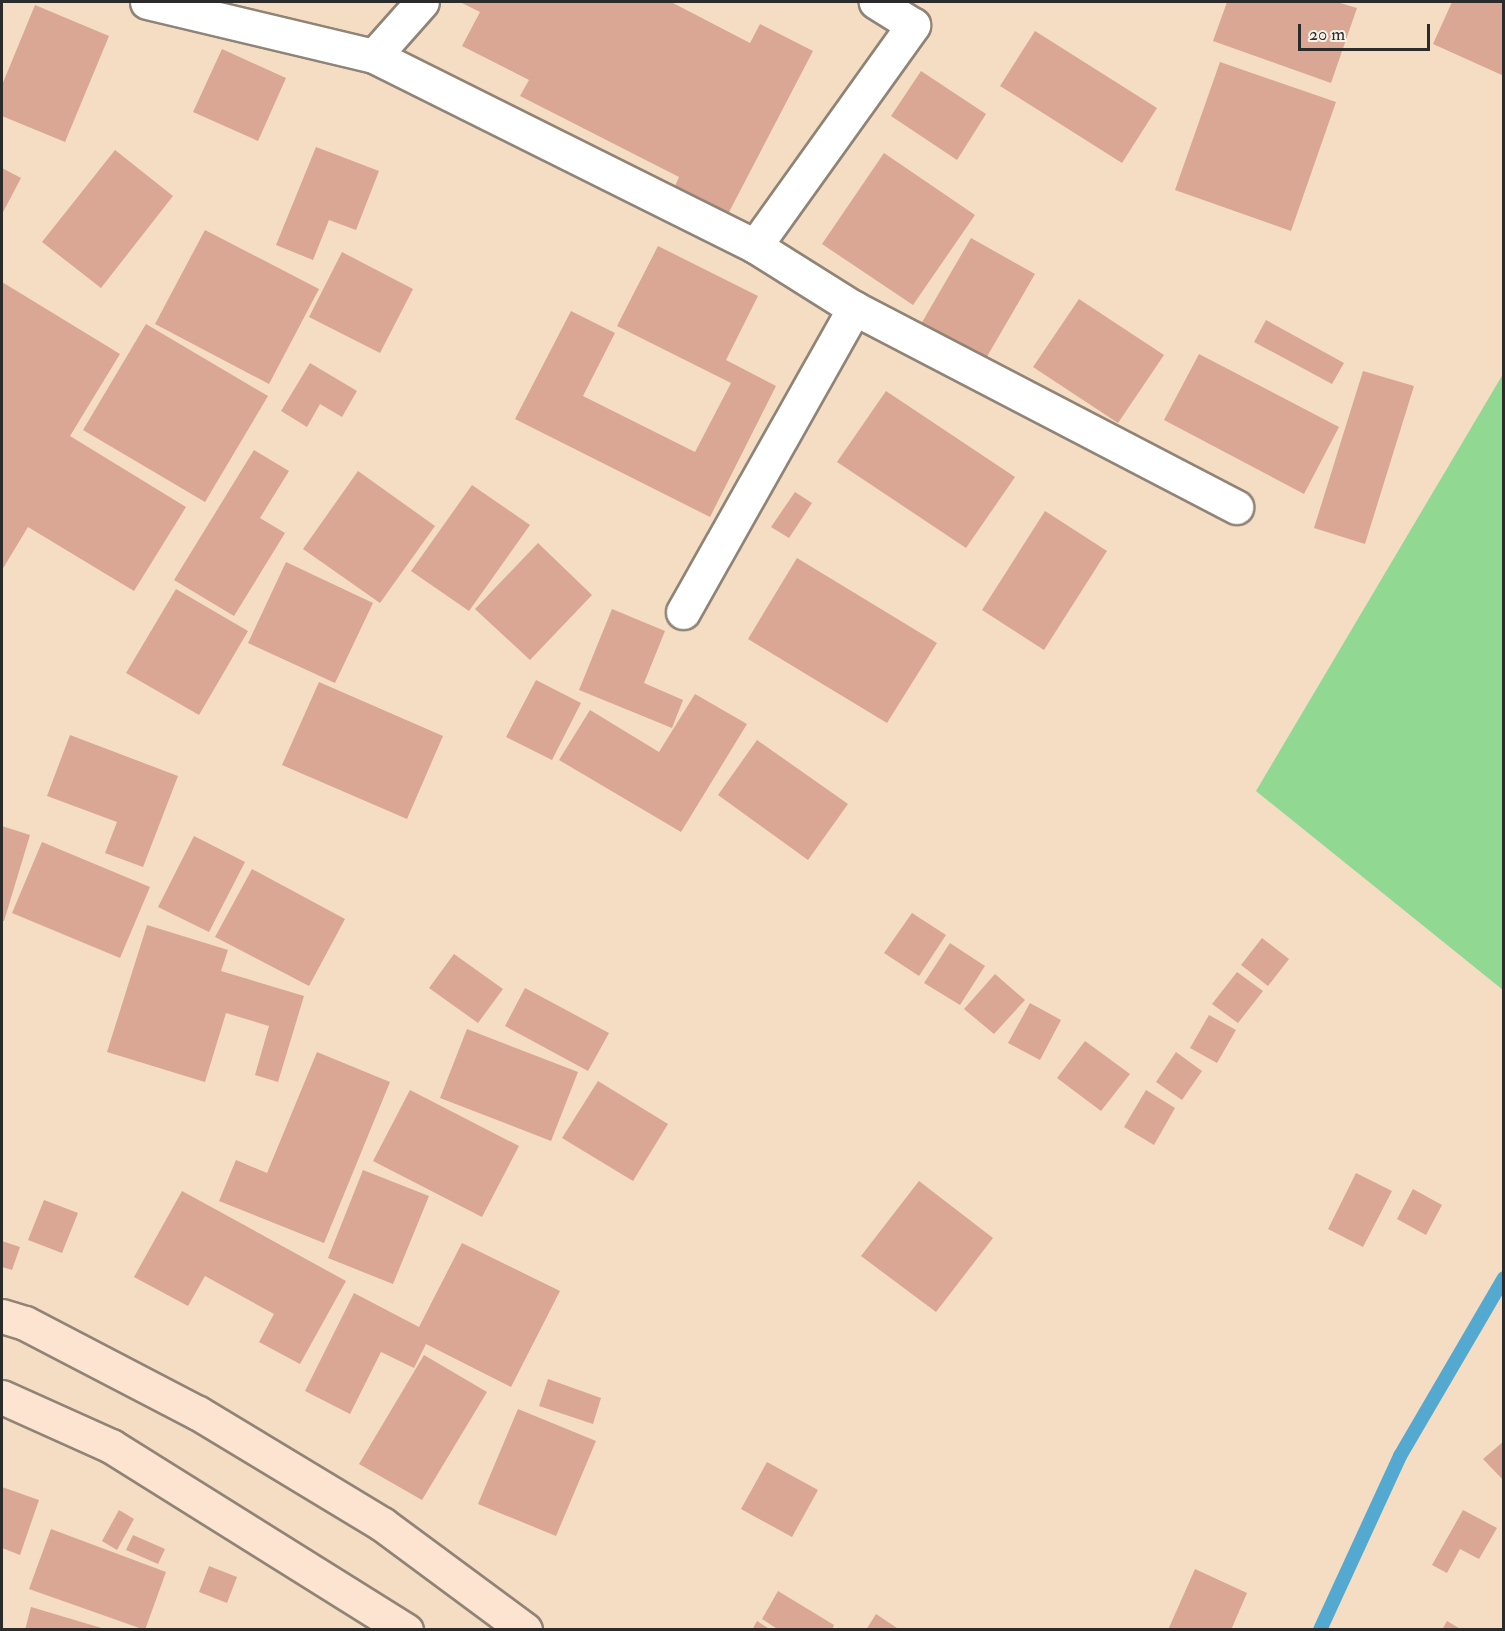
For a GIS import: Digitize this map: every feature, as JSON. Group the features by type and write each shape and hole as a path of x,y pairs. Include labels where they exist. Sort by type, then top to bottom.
{"main road":[{"path":"2,1316 25,1323 208,1419 382,1524 525,1629"},
{"path":"2,1397 111,1446 406,1629"}],"street":[{"path":"147,2 374,56 754,246 854,308 1236,507"},
{"path":"374,56 422,2"},
{"path":"754,246 913,25 876,2"},
{"path":"683,612 854,308"}],"green space":[{"path":"1503,374 1503,990 1256,791"}],"building":[{"path":"460,2 671,2 750,43 760,24 813,51 728,214 675,186 679,177 520,96 529,80 462,46 480,12"},
{"path":"1227,2 1337,2 1357,8 1331,83 1213,41"},
{"path":"1452,2 1504,2 1504,76 1433,44"},
{"path":"35,5 109,36 65,142 2,116 2,85"},
{"path":"1035,31 1157,108 1122,163 1000,86"},
{"path":"222,49 286,78 258,141 193,112"},
{"path":"1220,62 1336,102 1291,231 1175,190"},
{"path":"921,71 986,114 957,160 891,116"},
{"path":"316,147 379,171 356,230 329,220 313,260 276,245"},
{"path":"115,150 173,196 101,288 42,242"},
{"path":"884,153 975,215 913,305 822,244"},
{"path":"2,168 21,178 2,214"},
{"path":"205,230 319,289 269,384 155,324"},
{"path":"971,238 1035,274 985,360 921,324"},
{"path":"658,246 758,296 726,360 776,386 710,517 515,419 571,311 615,333 583,396 695,452 731,383 617,326"},
{"path":"342,252 413,289 380,353 309,317"},
{"path":"2,282 120,354 70,436 186,507 134,591 28,527 2,570"},
{"path":"1079,299 1164,355 1118,423 1033,367"},
{"path":"1266,320 1344,363 1332,384 1254,342"},
{"path":"146,324 268,396 205,502 83,430"},
{"path":"1199,354 1339,427 1304,494 1164,420"},
{"path":"310,363 357,391 342,417 320,404 307,427 281,411"},
{"path":"1363,371 1414,386 1365,544 1314,528"},
{"path":"886,391 1015,477 966,548 837,462"},
{"path":"254,450 289,471 260,518 285,533 234,616 174,580"},
{"path":"358,471 435,526 380,603 303,549"},
{"path":"472,485 530,525 469,611 411,571"},
{"path":"795,492 812,503 789,538 771,527"},
{"path":"1045,511 1107,551 1044,650 982,610"},
{"path":"538,543 592,595 530,660 475,609"},
{"path":"797,558 937,643 887,723 748,639"},
{"path":"286,562 373,603 335,683 248,643"},
{"path":"176,589 248,631 199,715 126,673"},
{"path":"612,609 665,631 644,683 683,700 672,728 579,690"},
{"path":"536,680 581,703 552,760 506,737"},
{"path":"319,682 443,736 407,819 282,765"},
{"path":"695,694 747,724 681,832 559,760 590,710 659,752"},
{"path":"70,735 178,776 143,867 105,853 117,822 47,796"},
{"path":"757,740 848,804 808,860 718,795"},
{"path":"2,826 30,835 4,921 2,921"},
{"path":"194,836 245,862 209,932 158,907"},
{"path":"42,842 150,887 120,958 12,913"},
{"path":"252,869 345,919 309,986 215,937"},
{"path":"912,913 946,935 919,976 884,953"},
{"path":"147,925 228,950 221,971 304,996 278,1082 255,1075 269,1026 226,1013 205,1082 107,1052"},
{"path":"1262,938 1289,959 1268,986 1241,965"},
{"path":"950,943 985,966 960,1005 924,983"},
{"path":"454,954 503,989 478,1023 429,988"},
{"path":"1237,972 1263,991 1238,1023 1212,1004"},
{"path":"995,974 1025,1000 994,1034 964,1009"},
{"path":"525,988 609,1033 588,1071 505,1026"},
{"path":"1030,1003 1061,1020 1040,1060 1008,1043"},
{"path":"1209,1015 1236,1030 1217,1063 1190,1048"},
{"path":"467,1029 578,1072 551,1141 440,1098"},
{"path":"1085,1041 1130,1074 1101,1111 1057,1078"},
{"path":"317,1052 390,1082 324,1243 219,1201 236,1160 267,1173"},
{"path":"1176,1052 1202,1071 1182,1100 1156,1082"},
{"path":"598,1081 668,1124 633,1181 562,1138"},
{"path":"410,1090 519,1146 482,1217 373,1161"},
{"path":"1146,1090 1175,1108 1154,1145 1124,1127"},
{"path":"363,1170 429,1196 393,1284 328,1258"},
{"path":"1356,1173 1392,1191 1363,1247 1328,1229"},
{"path":"919,1181 993,1238 936,1312 861,1256"},
{"path":"1413,1189 1442,1205 1426,1235 1397,1219"},
{"path":"182,1191 346,1281 300,1364 259,1342 274,1314 205,1276 188,1306 134,1277"},
{"path":"44,1200 78,1213 62,1253 28,1240"},
{"path":"2,1241 20,1247 12,1270 2,1267"},
{"path":"462,1243 560,1291 511,1387 426,1344 414,1368 381,1352 350,1414 305,1391 354,1293 419,1327"},
{"path":"424,1355 487,1392 422,1500 359,1464"},
{"path":"548,1379 601,1398 593,1424 539,1406"},
{"path":"518,1409 596,1441 556,1536 478,1504"},
{"path":"1504,1441 1504,1481 1483,1459"},
{"path":"767,1462 818,1490 792,1537 741,1509"},
{"path":"2,1487 39,1500 20,1555 2,1548"},
{"path":"119,1510 134,1519 117,1550 102,1541"},
{"path":"1463,1510 1497,1528 1479,1559 1460,1549 1447,1573 1432,1565"},
{"path":"51,1529 166,1572 145,1630 29,1589"},
{"path":"133,1535 165,1549 158,1564 126,1550"},
{"path":"209,1566 237,1577 227,1603 199,1592"},
{"path":"1195,1569 1247,1593 1231,1630 1168,1630"},
{"path":"778,1591 834,1625 832,1630 779,1630 762,1619"},
{"path":"31,1607 105,1629 105,1630 25,1630"},
{"path":"876,1614 900,1630 866,1630"},
{"path":"757,1621 771,1630 752,1630"},
{"path":"1447,1621 1462,1630 1442,1630"}],"waterway":[{"path":"1320,1630 1400,1456 1504,1278"}]}
